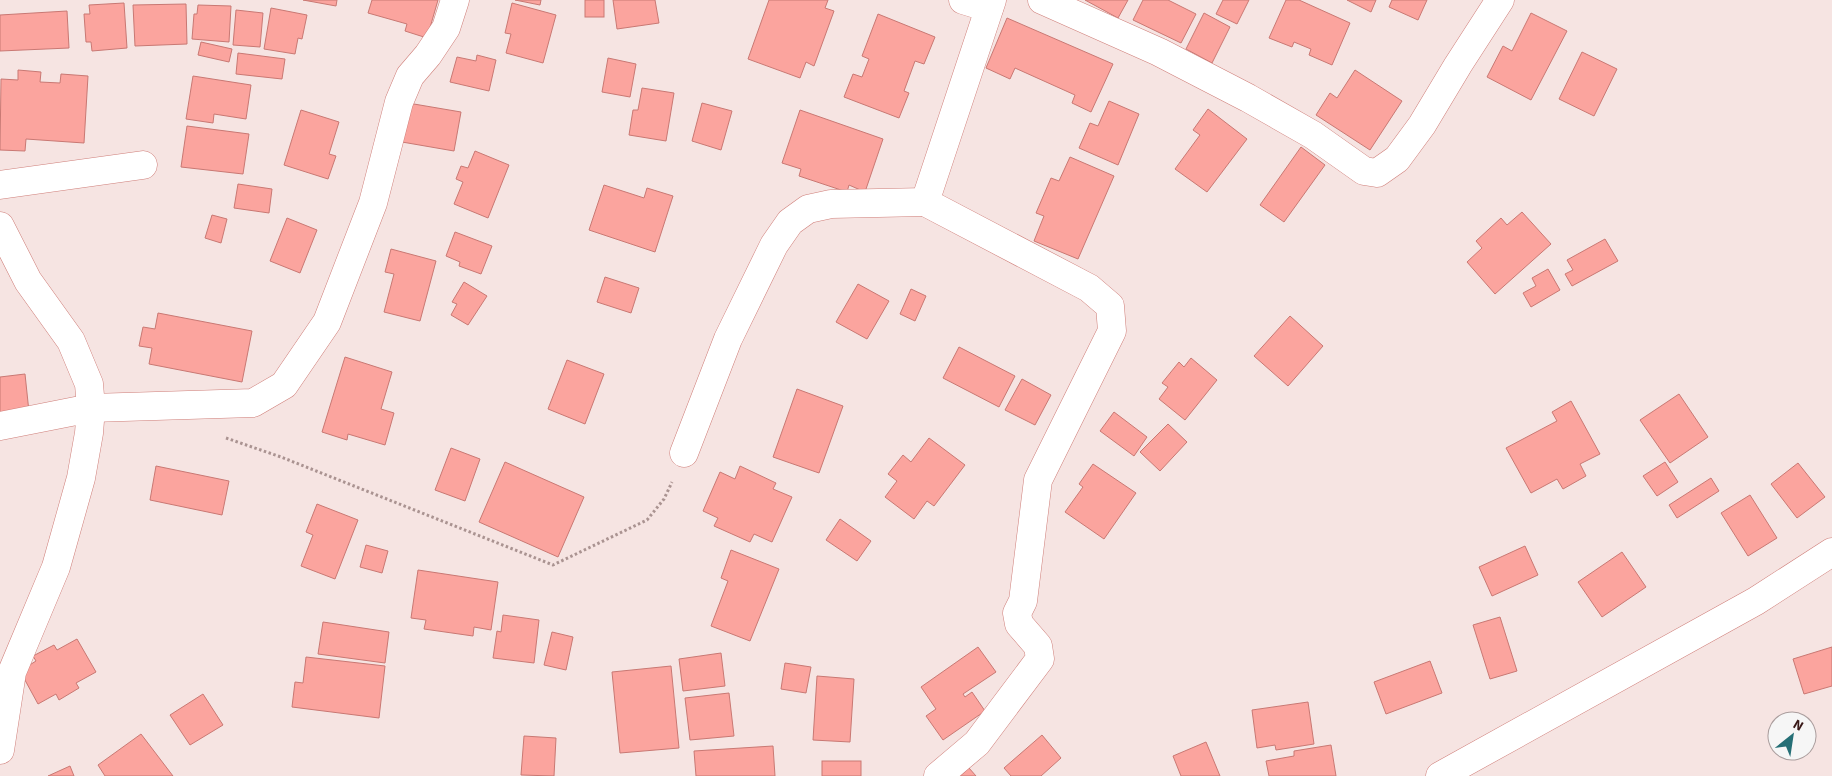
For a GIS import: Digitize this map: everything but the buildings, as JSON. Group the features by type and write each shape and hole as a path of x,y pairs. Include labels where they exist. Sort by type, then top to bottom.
{"street":[{"path":"0,426 91,408 252,403 284,386 327,322 373,203 399,102 410,76 428,55 446,28 455,0"},
{"path":"925,202 991,4 963,0"},
{"path":"1042,0 1159,52 1313,135 1364,171 1377,173 1397,159 1422,125 1500,0"},
{"path":"0,185 143,166"},
{"path":"684,453 728,339 774,245 790,222 808,209 831,204 925,202 1089,288 1110,306 1112,331 1038,480 1023,601 1017,613 1018,624 1038,646 1040,659 977,743 938,776"},
{"path":"0,226 28,281 71,341 89,384 91,408 90,433 81,478 56,567 12,672 0,750"},
{"path":"1440,776 1756,601 1832,552"}],"path":[{"path":"217,435 281,457 553,565 647,520 664,499 684,453"}]}
